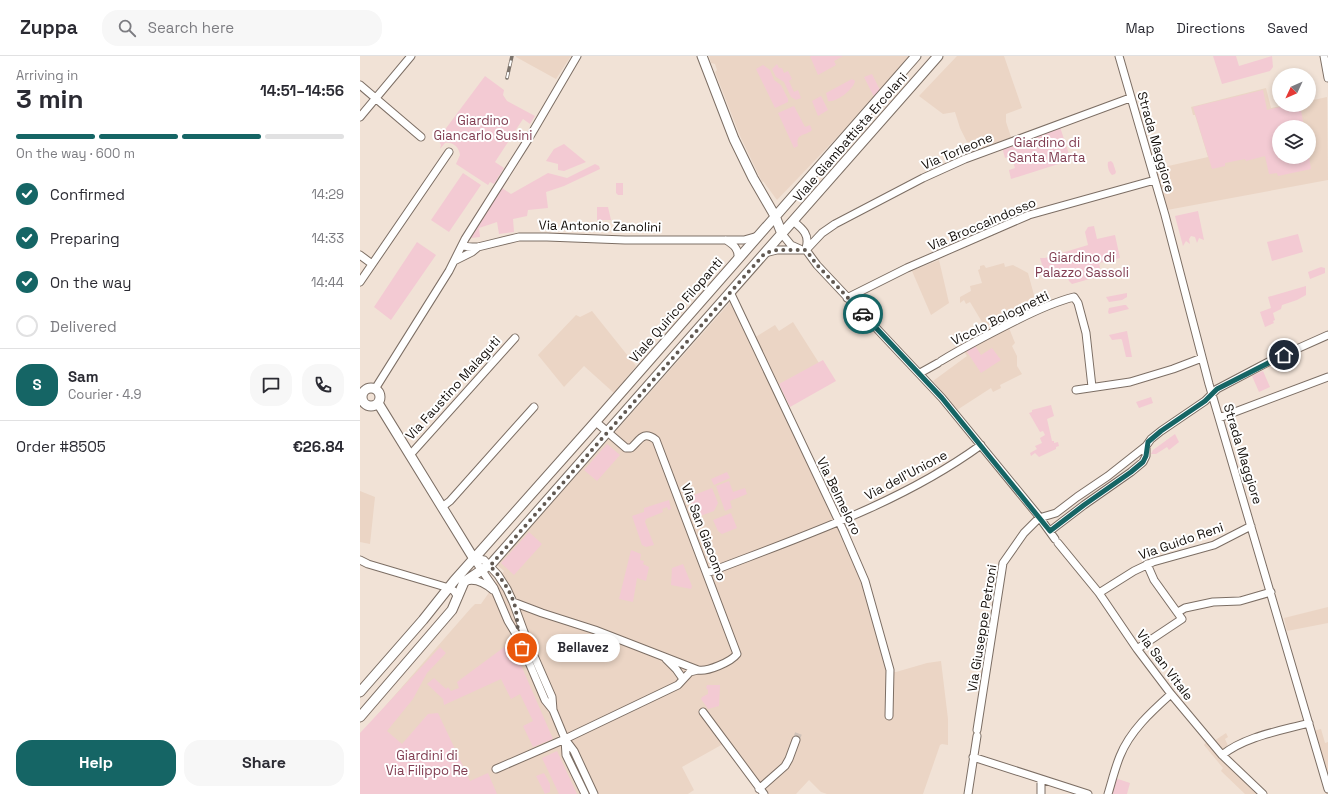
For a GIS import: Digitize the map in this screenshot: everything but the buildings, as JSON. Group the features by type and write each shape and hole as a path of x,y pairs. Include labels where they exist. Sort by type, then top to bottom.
{"main road":[{"path":"362,710 445,620 452,610 464,582 486,568 782,234 775,216 753,178 734,139 702,56"},
{"name":"Viale Giambattista Ercolani","path":"775,216 916,56"},
{"name":"Viale Giambattista Ercolani","path":"782,234 938,56"},
{"path":"775,216 793,221"},
{"name":"Viale Quirico Filopanti","path":"360,692 423,620 448,588 596,422 775,216"},
{"path":"368,388 375,389 380,395 378,403 373,405 367,404 361,395 368,388"},
{"name":"Via Faustino Malaguti","path":"378,403 474,559"}],"street":[{"path":"360,117 411,56"},
{"path":"456,260 469,233 529,138 577,56"},
{"name":"Strada Maggiore","path":"1119,56 1155,180 1212,394 1328,789"},
{"path":"1324,56 1328,78"},
{"path":"360,85 421,137"},
{"name":"Via Torleone","path":"803,250 835,224 923,178 976,154 1130,98"},
{"path":"360,282 449,152"},
{"name":"Via Broccaindosso","path":"847,298 907,268 1029,215 1155,180"},
{"path":"793,221 803,230 807,237 808,243 803,250"},
{"path":"782,234 792,245 803,250"},
{"name":"Via Antonio Zanolini","path":"462,246 472,247 519,237 625,240 748,239 758,236"},
{"path":"724,239 734,246 738,253 738,259"},
{"name":"Via Antonio Zanolini","path":"375,389 456,260 472,252 478,246"},
{"path":"765,253 777,250 803,250"},
{"name":"Via San Vitale","path":"803,250 942,398 1099,593 1170,694 1222,755 1263,794"},
{"path":"360,255 372,264"},
{"name":"Via Belmeloro","path":"730,292 839,521 868,591 890,670 889,716"},
{"name":"Vicolo Bolognetti","path":"920,373 991,333 1027,315 1044,307 1074,297 1078,301 1086,333 1092,387"},
{"path":"1039,518 1056,513 1077,496 1108,476 1146,446 1151,439 1161,431 1205,401 1217,389 1272,360 1328,335"},
{"name":"Via Faustino Malaguti","path":"410,455 515,338"},
{"path":"1076,390 1130,382 1202,358"},
{"path":"1219,418 1328,378"},
{"path":"442,507 534,407"},
{"path":"596,422 607,432"},
{"name":"Via San Giacomo","path":"607,432 628,449 646,435 652,436 656,440 737,654 734,658 700,671"},
{"name":"Via dell'Unione","path":"706,573 839,521 911,488 964,458 981,445"},
{"path":"1050,531 1143,462 1146,456 1146,446"},
{"path":"1077,496 1084,505"},
{"name":"Via Giuseppe Petroni","path":"968,794 1003,563 1024,533 1039,518"},
{"name":"Via Guido Reni","path":"1099,593 1147,564 1214,545 1251,526"},
{"path":"474,559 481,559 508,621 522,638"},
{"path":"360,560 368,564 448,588 454,591 458,597"},
{"path":"1137,649 1181,620 1182,617 1154,580 1147,564"},
{"path":"486,568 502,581 513,602 522,638 545,700 553,710 565,739 574,751 594,794"},
{"path":"464,582 469,580 480,582 487,585 497,595"},
{"path":"1178,612 1185,608 1213,602 1237,601 1271,592"},
{"path":"513,602 595,630 700,671"},
{"path":"662,656 676,669 683,679"},
{"path":"496,769 565,739 678,685 690,672 700,671"},
{"path":"1108,794 1120,755 1130,736 1147,716 1170,694"},
{"path":"703,712 761,792 785,766 796,740"},
{"path":"1222,755 1244,742 1309,723"},
{"path":"565,739 566,755 585,794"},
{"path":"973,757 1088,794"},
{"path":"1041,779 1041,794"}],"shaded area":[{"path":"516,56 571,56 556,79"},
{"path":"709,56 909,56 870,103 777,200 763,181 762,182 740,136 715,72 717,70 715,64 711,63"},
{"path":"957,56 1004,56 1022,108 1006,114 1006,122 1011,137 974,151 969,142 967,142 960,128 955,112 943,114 919,96"},
{"path":"1266,88 1272,112 1316,112 1316,99 1327,97 1328,180 1167,210 1155,169 1208,157 1195,115 1193,115 1191,107"},
{"path":"939,260 949,303 931,315 912,271"},
{"path":"1004,263 1005,267 1013,265 1028,273 1037,306 983,334 978,325 982,322 970,302 966,304 964,300 960,303 960,297 971,291 970,286 982,283 978,270 980,269 980,266 984,265 986,268"},
{"path":"734,298 860,569 890,671 896,672 927,663 941,661 948,719 948,745 940,745 923,794 827,794 821,792 809,780 796,794 762,794 723,744 682,767 694,790 688,794 360,794 360,735 471,608 475,604 481,604 504,571 497,565"},
{"path":"592,311 636,366 614,393 584,366 564,387 538,355 576,315 580,317"},
{"path":"793,322 819,363 776,386 754,338 775,325 779,331"},
{"path":"1009,328 1015,343 1012,346 1017,356 1017,366 1022,374 1000,385 1001,388 993,392 991,388 957,410 933,381 967,356 963,350"},
{"path":"360,491 375,497 370,544 360,542"},
{"path":"1328,607 1328,623 1287,631 1284,618"},
{"path":"1321,729 1325,743 1328,742 1328,794 1326,794 1310,732"},
{"path":"1226,733 1228,737 1225,739 1229,748 1227,753 1268,794 1245,794 1221,771 1223,768 1204,745 1207,741 1214,741"}],"green space":[{"path":"810,56 843,56 834,61 836,65 818,75"},
{"path":"1213,56 1236,56 1239,66 1272,56 1273,67 1270,71 1222,84"},
{"path":"777,64 779,68 782,68 784,73 788,71 792,79 789,81 794,92 798,90 801,98 796,100 791,97 784,82 776,77 772,69"},
{"path":"763,65 770,70 774,80 781,85 788,102 775,108 756,69"},
{"path":"872,74 880,90 874,97 864,77"},
{"name":"Giardino Giancarlo Susini","path":"485,76 504,90 503,95 507,101 535,116 530,124 523,119 495,162 504,168 494,184 490,182 488,185 456,164 460,155 455,146 451,143 445,143 440,149 441,145 438,139"},
{"path":"852,79 855,81 854,84 848,91 840,98 828,101 826,93"},
{"path":"1263,90 1267,110 1272,109 1272,112 1301,112 1303,120 1272,120 1272,164 1310,164 1311,169 1278,176 1277,173 1269,174 1265,156 1246,161 1245,159 1225,163 1225,166 1212,169 1193,107"},
{"path":"821,96 828,110 818,116 812,101"},
{"path":"794,106 805,127 810,125 812,130 802,135 798,139 798,146 794,148 778,113"},
{"name":"Giardino di Santa Marta","path":"1060,127 1071,160 1011,179 1009,170 1015,168 1011,156 1005,158 1002,147"},
{"path":"564,144 586,162 564,171 558,170 558,164 546,161 554,149"},
{"path":"1111,161 1116,172 1112,175 1109,171 1108,165 1108,162"},
{"path":"595,164 599,166 600,169 564,186 546,192 548,208 528,210 527,216 513,219 514,232 499,234 497,222 479,228 480,237 471,238 481,219 502,188 511,194 548,173 567,178"},
{"path":"463,173 481,185 449,232 431,220"},
{"path":"616,183 623,183 623,195 618,195 616,193"},
{"path":"597,207 608,207 611,220 597,220"},
{"path":"1198,211 1204,240 1199,238 1197,243 1195,237 1191,236 1189,239 1190,244 1186,241 1183,246 1175,216"},
{"name":"Giardino di Palazzo Sassoli","path":"1094,226 1097,239 1115,235 1120,258 1099,263 1101,273 1100,276 1072,284 1069,281 1066,272 1055,275 1053,273 1045,275 1040,258 1045,258 1088,245 1085,232 1088,227"},
{"path":"1298,234 1303,252 1272,261 1267,242"},
{"path":"417,242 436,255 391,320 374,307"},
{"path":"1321,267 1325,268 1325,273 1310,279 1308,272"},
{"path":"1306,286 1306,295 1282,305 1281,309 1273,313 1275,320 1273,321 1274,323 1265,327 1260,312 1271,308 1268,297"},
{"path":"1127,293 1127,297 1122,300 1109,302 1106,297"},
{"path":"1126,305 1129,309 1109,314 1109,308"},
{"path":"1127,331 1132,357 1126,357 1121,339 1112,340 1109,335"},
{"path":"974,344 981,355 992,348 1001,360 981,373 965,349"},
{"path":"823,360 836,381 790,407 779,384"},
{"path":"1263,371 1270,387 1259,392 1252,376"},
{"path":"1151,397 1153,403 1139,408 1136,402"},
{"path":"1051,405 1054,416 1047,419 1052,441 1054,441 1054,443 1058,442 1059,446 1039,457 1035,453 1031,456 1030,453 1037,449 1035,446 1042,443 1040,438 1045,435 1043,431 1040,432 1029,413 1032,412 1032,410"},
{"path":"1175,434 1179,442 1169,450 1167,447 1156,454 1151,454 1153,450"},
{"path":"607,444 620,455 597,481 584,470"},
{"path":"727,472 730,478 714,485 711,479"},
{"path":"729,481 733,492 745,488 747,494 730,501 732,508 725,511 716,486"},
{"path":"712,488 718,503 714,511 697,517 689,497"},
{"path":"669,500 671,509 668,510 667,507 662,509 663,512 646,519 645,522 654,545 646,547 642,545 632,516 644,512 644,508"},
{"path":"731,513 737,528 722,534 718,531 713,520"},
{"path":"529,532 542,544 514,575 501,563"},
{"path":"631,550 641,554 640,560 644,561 643,564 649,567 646,581 637,578 633,602 619,599"},
{"path":"683,564 692,586 691,589 671,585 672,568"},
{"path":"511,642 553,739 533,747 523,726 533,721 520,694 511,699 501,679 444,705 443,699 427,684 434,678 446,689 448,687 451,691 459,688 457,682"},
{"name":"Giardini di Via Filippo Re","path":"440,647 446,653 427,673 413,699 387,731 402,744 428,714 438,713 470,781 488,773 497,794 360,794 360,733"},
{"path":"707,685 720,685 719,706 708,709 701,699 708,694 708,690 706,688"},
{"path":"557,751 577,794 559,794 542,758"},
{"path":"544,773 550,784 550,792 545,794 536,776"},
{"path":"1115,778 1130,783 1127,794 1110,794"}],"tunnel":[{"path":"796,740 799,732"}],"railway":[{"path":"507,78 512,56"}],"way so far":[{"path":"522,648 519,639 516,612 513,602 502,581 490,566 765,253 777,250 806,250 817,265 863,314"}],"place":[{"name":"Bellavez","path":"522,648"}],"route":[{"path":"863,314 942,398 1050,531 1143,462 1146,456 1146,446 1148,442 1183,415 1205,401 1214,391 1284,355"}]}
